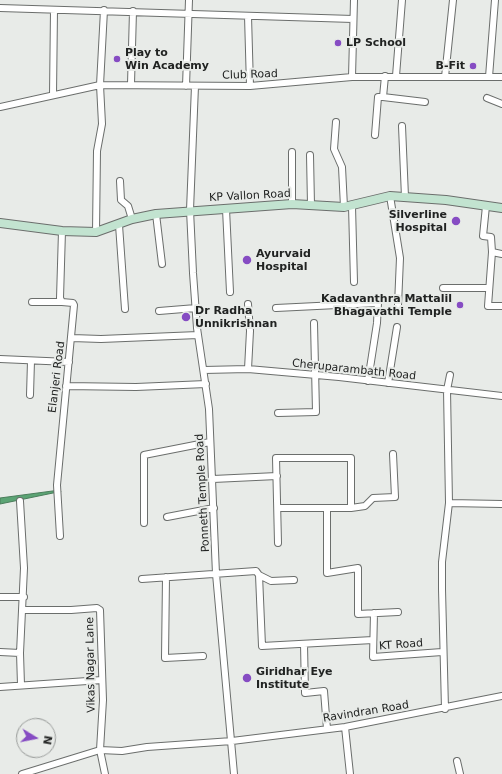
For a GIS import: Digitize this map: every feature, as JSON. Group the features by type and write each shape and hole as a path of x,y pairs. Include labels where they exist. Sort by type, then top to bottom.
{"street":[{"path":"186,86 189,0"},
{"path":"352,77 354,0"},
{"path":"396,76 402,0"},
{"path":"445,77 453,0"},
{"path":"489,77 495,0"},
{"path":"0,8 104,10 353,19"},
{"path":"53,95 54,10"},
{"path":"96,232 97,151 102,124 100,85 104,10"},
{"path":"131,84 133,11"},
{"path":"248,16 250,86"},
{"path":"383,97 384,76"},
{"name":"Club Road","path":"0,107 100,85 131,84 250,86 352,77 502,77"},
{"name":"Ponneth Temple Road","path":"195,86 190,210 198,335 206,384 213,479 216,574 234,774"},
{"path":"374,135 378,97 425,102"},
{"path":"487,98 502,104"},
{"path":"336,122 334,149 342,167 348,207 354,282"},
{"path":"402,126 405,197"},
{"path":"292,152 292,204"},
{"path":"310,155 311,205"},
{"path":"120,181 121,200 128,206 132,219"},
{"path":"390,196 400,258 398,305"},
{"name":"KP Vallon Road","path":"0,224 62,231 96,232 119,225 132,219 156,214 190,210 292,204 348,207 390,196 446,200 502,208"},
{"path":"486,206 484,236 491,237 492,252 488,306 502,306"},
{"path":"226,209 230,292"},
{"path":"156,214 162,264"},
{"path":"119,225 125,309"},
{"path":"32,302 62,302 60,298 62,231"},
{"path":"492,252 502,254"},
{"path":"443,288 489,288"},
{"name":"Elanjeri Road","path":"60,536 57,485 74,305 73,303 62,302"},
{"path":"276,308 378,303 377,323 368,381"},
{"path":"248,304 250,331 248,369"},
{"path":"159,311 196,308"},
{"path":"278,414 316,412 314,323"},
{"path":"388,383 397,327"},
{"path":"72,338 101,339 198,335"},
{"path":"0,359 69,362"},
{"path":"30,395 31,361"},
{"name":"Cheruparambath Road","path":"204,370 248,369 502,396"},
{"path":"445,709 442,652 442,562 449,503 448,390 450,375"},
{"path":"66,386 206,384"},
{"path":"144,523 144,455 210,442"},
{"path":"278,508 351,508 365,506 372,498 395,497 393,454"},
{"path":"278,543 276,458 350,458 351,508"},
{"path":"213,479 277,476"},
{"path":"20,501 24,568 24,597 20,653 21,685"},
{"path":"449,503 502,504"},
{"path":"167,517 214,508"},
{"path":"326,508 327,572 358,568 358,614 398,612"},
{"path":"142,579 256,571 259,575 271,581 294,580"},
{"path":"259,575 262,646 373,640"},
{"path":"166,577 165,658 203,656"},
{"path":"0,596 24,597"},
{"name":"Vikas Nagar Lane","path":"23,610 72,610 97,608 100,610 102,680 100,750 105,774"},
{"name":"KT Road","path":"374,613 373,657 442,652"},
{"path":"304,644 305,693 324,691 327,729"},
{"path":"0,652 20,653"},
{"path":"0,687 102,680"},
{"name":"Ravindran Road","path":"22,774 100,750 122,751 147,747 232,741 345,727 445,709 502,696"},
{"path":"345,727 350,774"},
{"path":"457,762 460,774"}],"shaded area":[{"path":"60,490 61,492 0,504 0,498"}],"place":[{"name":"LP School","path":"338,43"},
{"name":"Play to Win Academy","path":"117,59"},
{"name":"B-Fit","path":"473,66"},
{"name":"Silverline Hospital","path":"456,221"},
{"name":"Ayurvaid Hospital","path":"247,260"},
{"name":"Kadavanthra Mattalil Bhagavathi Temple","path":"460,305"},
{"name":"Dr Radha Unnikrishnan","path":"186,317"},
{"name":"Giridhar Eye Institute","path":"247,678"}]}
